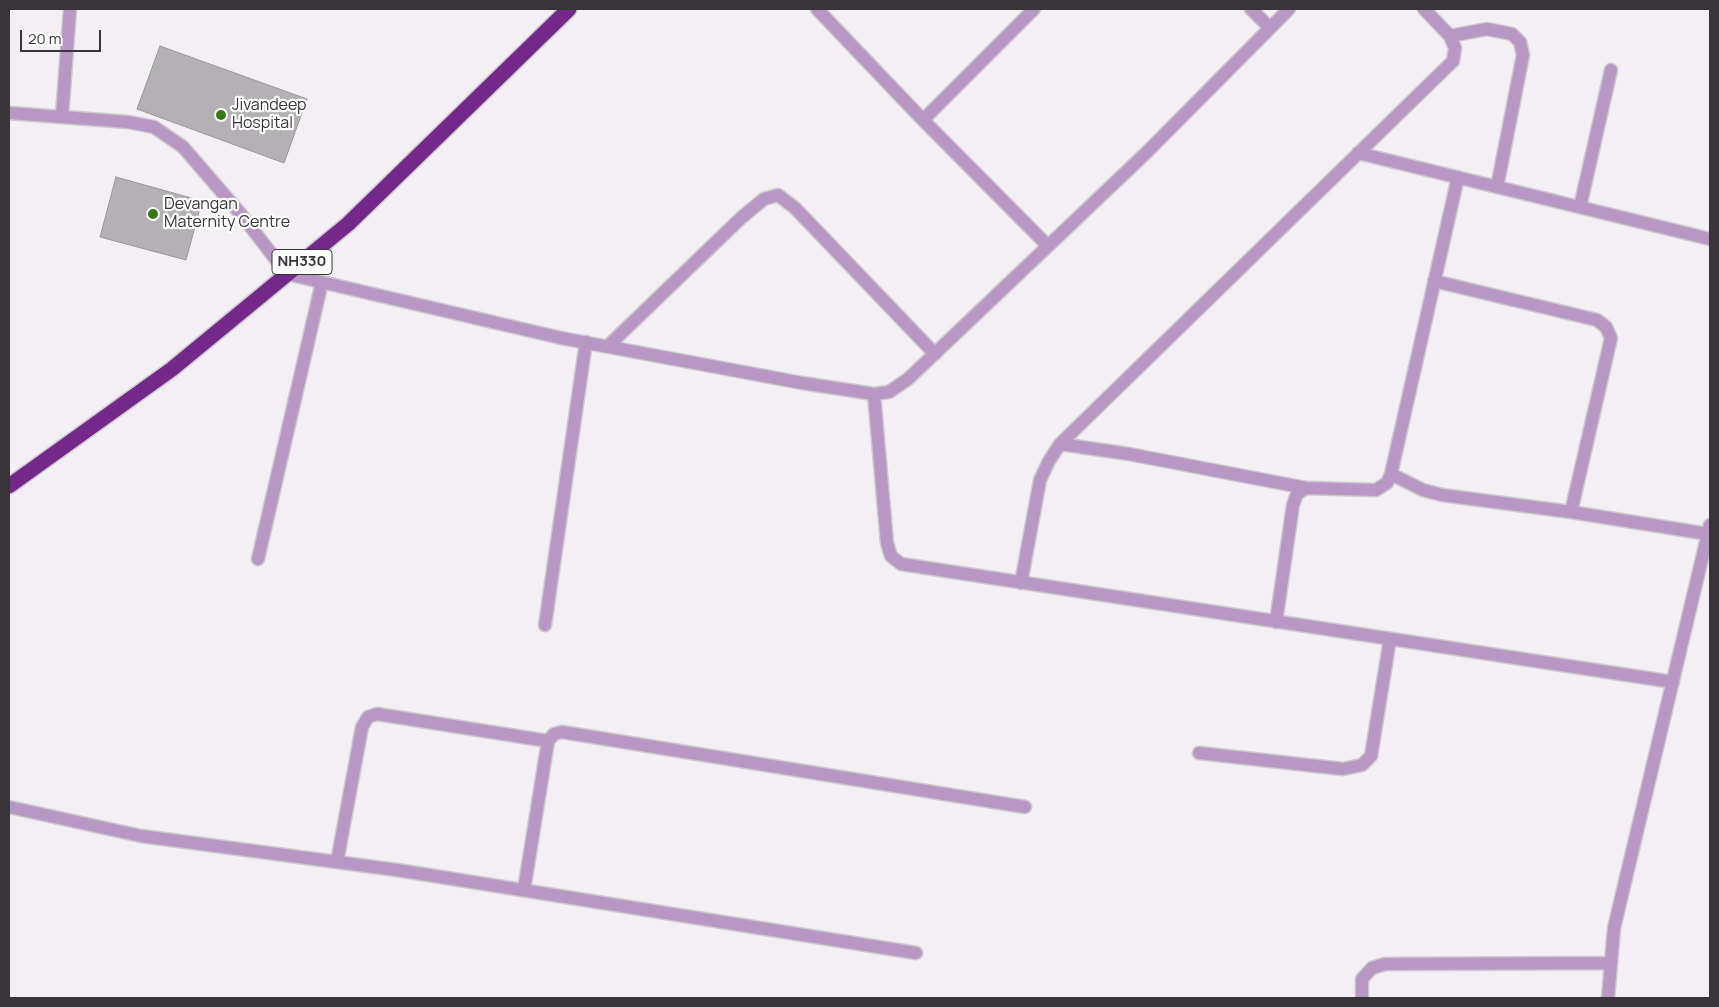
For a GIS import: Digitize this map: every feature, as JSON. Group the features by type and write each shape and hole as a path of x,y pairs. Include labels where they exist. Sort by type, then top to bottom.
{"highway":[{"name":"NH330","path":"9,486 172,369 348,224 569,9"}],"street":[{"path":"62,116 70,9"},
{"path":"817,9 923,120 1048,246"},
{"path":"923,120 1034,9"},
{"path":"1252,9 1270,28"},
{"path":"9,113 128,122 154,127 183,147 240,213 287,274 586,342 802,383 874,394 889,392 908,380 1146,153 1289,9"},
{"path":"1021,583 1040,480 1049,460 1060,444 1453,61 1455,48 1450,36 1424,9"},
{"path":"1450,36 1487,29 1512,34 1520,42 1523,54 1497,187"},
{"path":"1580,208 1611,70"},
{"path":"1358,153 1710,239"},
{"path":"1060,444 1129,454 1306,488 1376,490 1387,483 1391,474 1458,178"},
{"path":"608,346 742,218 764,199 778,195 795,208 935,354"},
{"path":"1434,281 1597,320 1606,327 1611,338 1571,512"},
{"path":"258,559 322,282"},
{"path":"544,626 586,342"},
{"path":"874,394 886,543 891,556 900,564 1673,682"},
{"path":"1391,474 1423,490 1442,495 1709,530 1704,575 1673,682 1614,928 1608,998"},
{"path":"1276,622 1293,505 1297,494 1306,488"},
{"path":"1199,753 1343,769 1362,765 1371,756 1390,639"},
{"path":"337,862 362,727 368,717 377,714 548,741"},
{"path":"524,890 548,741 554,734 562,732 1025,806"},
{"path":"9,807 141,836 337,862 524,890 916,953"},
{"path":"1362,998 1362,979 1372,968 1385,964 1611,963"}],"building":[{"path":"160,46 307,99 284,163 137,109"},
{"path":"116,177 202,201 186,260 100,237"}],"place":[{"name":"Jivandeep Hospital","path":"221,115"},
{"name":"Devangan Maternity Centre","path":"153,214"}]}
